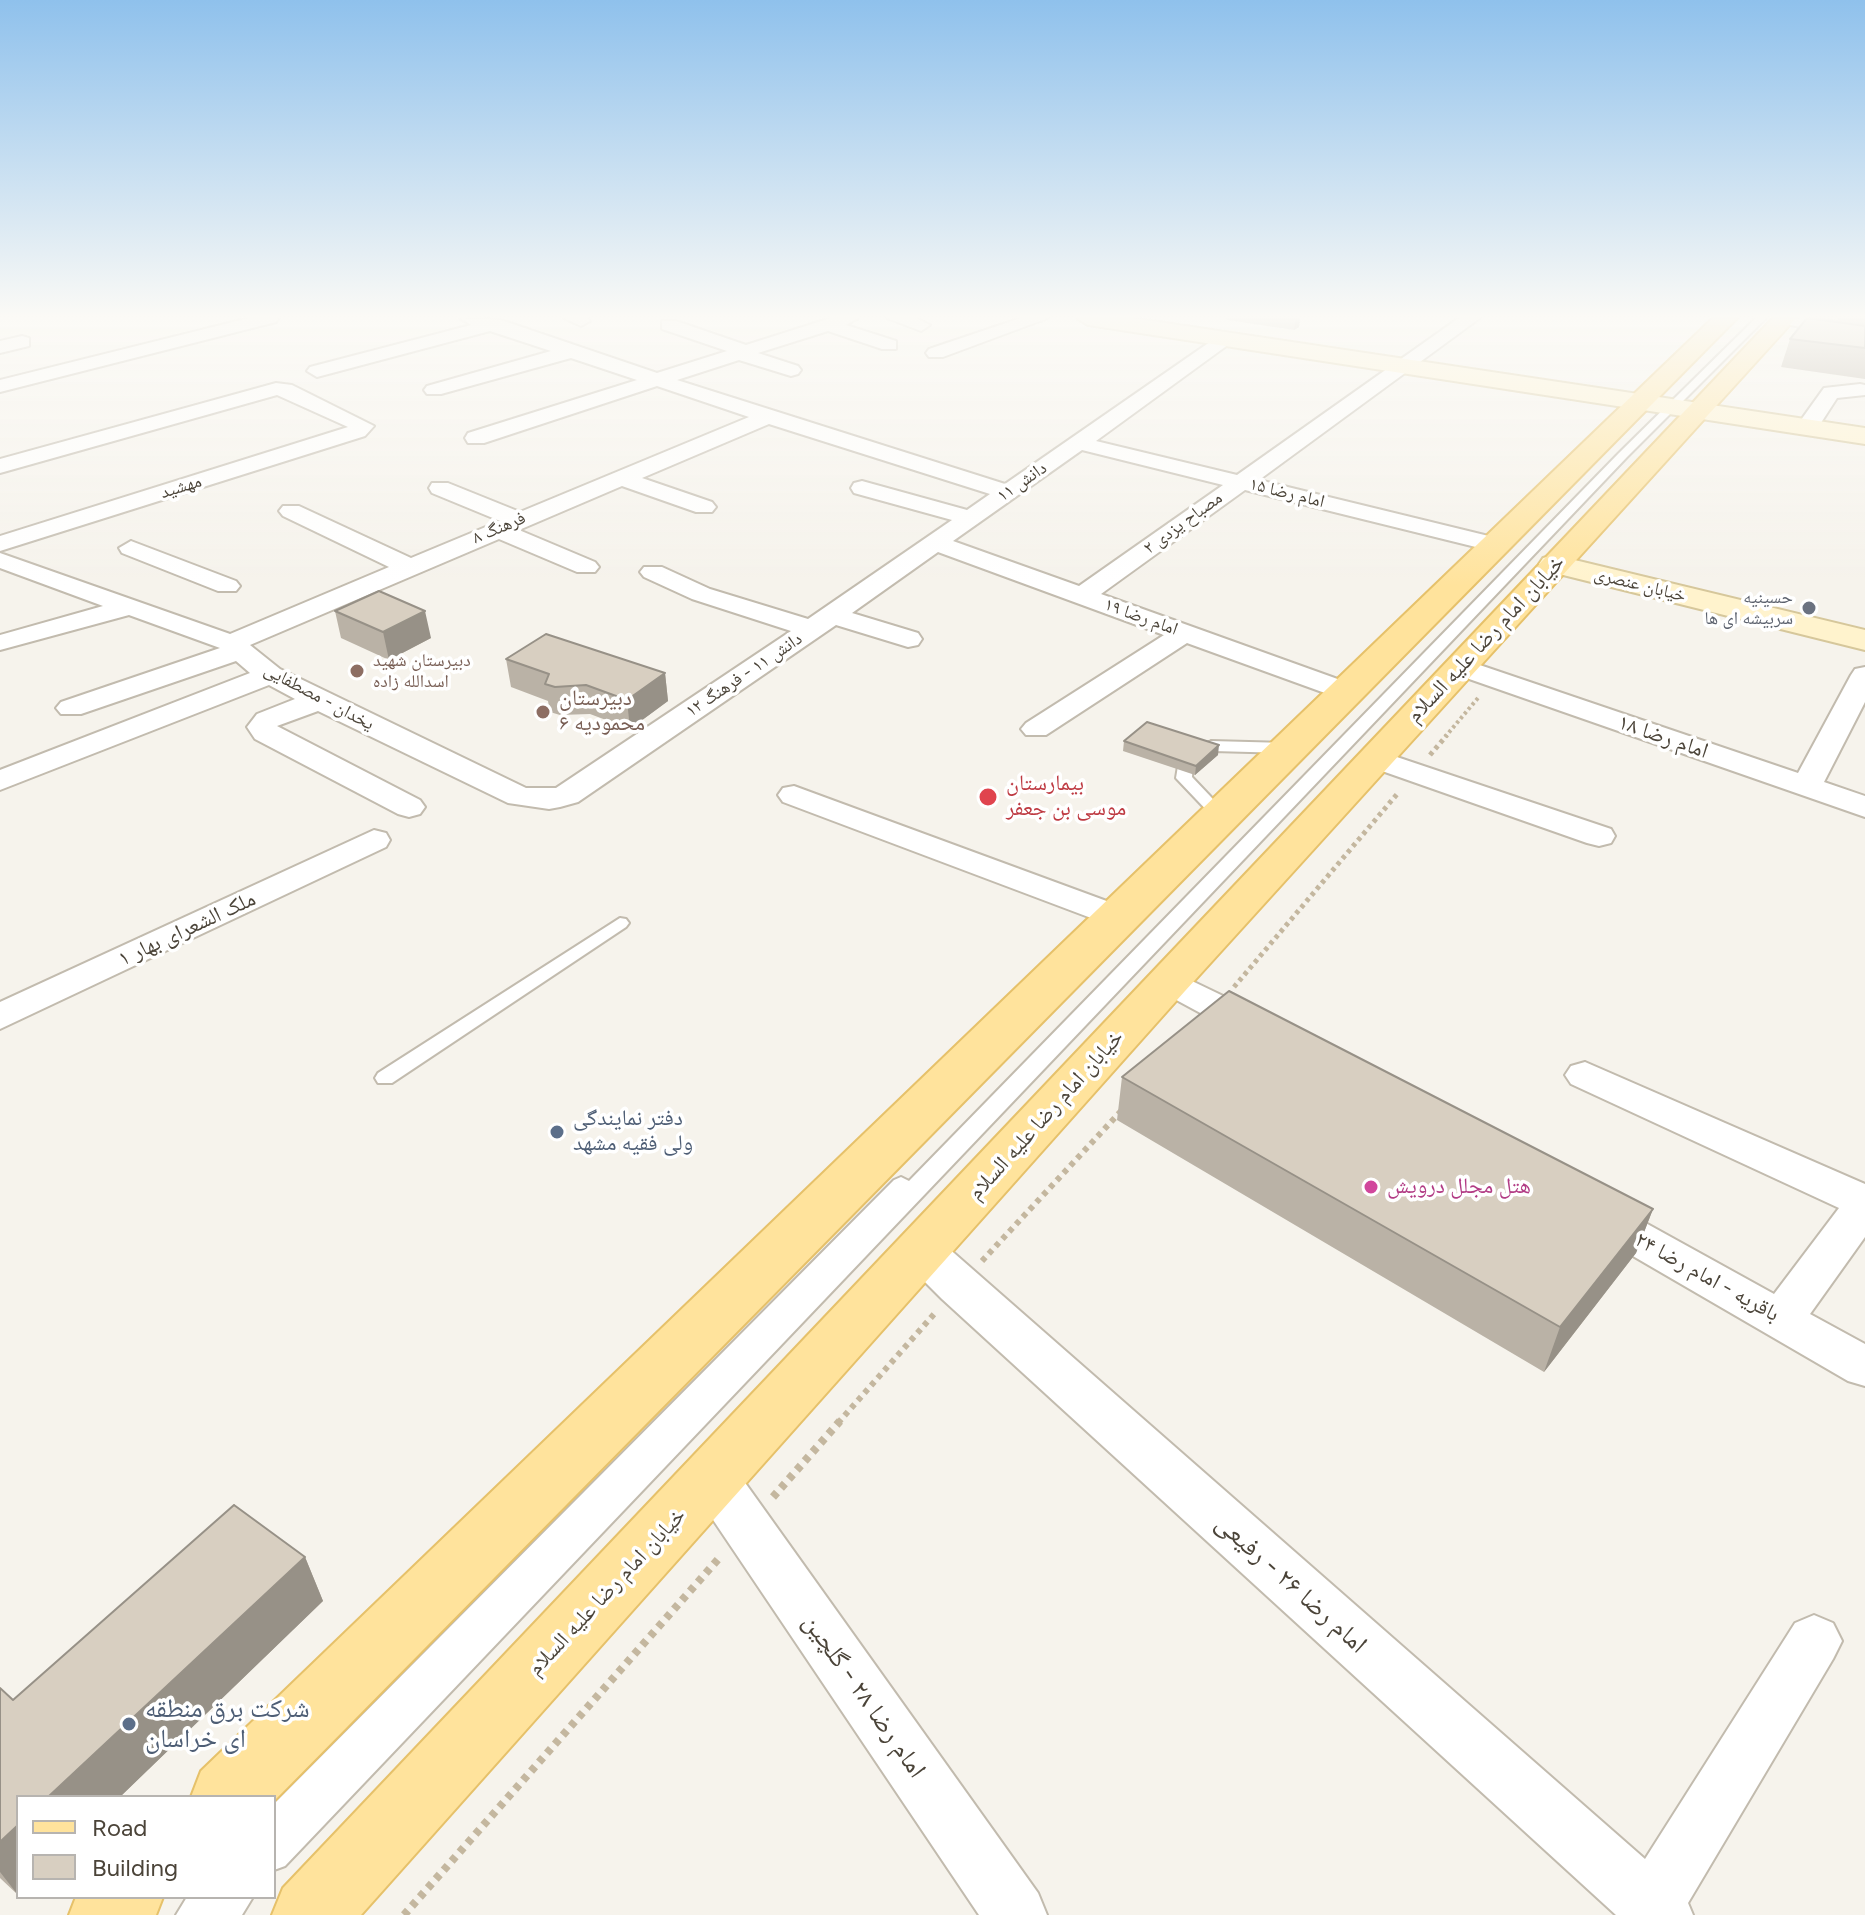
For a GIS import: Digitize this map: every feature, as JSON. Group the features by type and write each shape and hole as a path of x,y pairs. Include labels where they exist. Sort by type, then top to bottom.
{"main road":[{"name":"خیابان امام رضا علیه السلام","path":"229,1795 1496,545 1668,407"},
{"name":"خیابان امام رضا علیه السلام","path":"310,1915 713,1478 940,1269 1169,981 1396,766 1478,673 1669,407"},
{"path":"1679,407 1865,436"},
{"name":"خیابان عنصری","path":"1554,564 1865,640"},
{"path":"107,1915 123,1899"}],"street":[{"name":"مهشید","path":"0,466 210,407"},
{"name":"مهشید","path":"0,544 362,429 363,426 324,407"},
{"path":"476,438 568,407"},
{"path":"744,407 1009,492"},
{"name":"دانش ۱۱","path":"935,543 1130,407"},
{"name":"مصباح یزدی ۲","path":"1082,596 1341,407"},
{"path":"1807,427 1820,407"},
{"name":"فرهنگ ۸","path":"71,708 235,647 409,567 769,416"},
{"name":"امام رضا ۱۵","path":"1079,443 1496,545"},
{"path":"620,478 704,507"},
{"path":"440,488 586,567"},
{"path":"862,488 971,518"},
{"path":"291,511 409,567"},
{"name":"امام رضا ۱۹","path":"935,543 1347,692"},
{"name":"دانش ۱۱ - فرهنگ ۱۲","path":"549,800 567,795 935,543"},
{"path":"131,548 227,586"},
{"name":"یخدان - مصطفایی","path":"0,560 134,592 235,647 270,675 319,700 519,796 549,800"},
{"path":"3,643 134,592 183,568"},
{"path":"653,572 701,594 908,639"},
{"path":"1036,729 1185,633"},
{"name":"امام رضا ۱۸","path":"1478,673 1865,807"},
{"path":"0,781 270,675"},
{"path":"1806,787 1865,675"},
{"path":"671,694 701,704"},
{"path":"319,700 267,720 262,727 266,733 409,807"},
{"path":"1396,766 1599,836"},
{"path":"794,795 1119,917"},
{"name":"ملک الشعرای بهار ۱","path":"0,1017 374,840"},
{"path":"1169,981 1287,1044"},
{"path":"1585,1075 1865,1204 1781,1318"},
{"name":"باقریه - امام رضا ۲۴","path":"1562,1196 1865,1367"},
{"name":"امام رضا ۲۶ - رفیعی","path":"940,1269 1656,1910"},
{"name":"امام رضا ۲۸ - گلچین","path":"713,1478 1016,1915"},
{"path":"1656,1910 1814,1641"}],"lane":[{"path":"276,1823 1669,407"},
{"path":"276,1853 1669,407"},
{"path":"1221,816 1184,778 1185,757 1211,746 1290,748"},
{"path":"385,1078 620,923"},
{"path":"192,1915 206,1899"},
{"path":"221,1915 235,1899"}],"path":[{"path":"1218,1006 1396,766 1478,673"},
{"path":"404,1915 747,1527 940,1269 1131,1100"}],"building":[{"path":"379,591 425,611 383,632 335,611"},
{"path":"546,634 665,673 627,700 586,685 555,687 545,684 549,674 506,659"},
{"path":"1147,722 1219,745 1196,766 1124,741"},
{"name":"هتل مجلل درویش","path":"1229,991 1653,1209 1560,1327 1122,1077"},
{"path":"234,1505 305,1557 50,1795 16,1795 16,1827 0,1842 0,1688 13,1700"}],"place":[{"name":"حسینیه سربیشه ای ها","path":"1809,608"},
{"name":"دبیرستان شهید اسدالله زاده","path":"357,671"},
{"name":"دبیرستان محمودیه ۶","path":"543,712"},
{"name":"بیمارستان موسی بن جعفر","path":"988,797"},
{"name":"دفتر نمایندگی ولی فقیه مشهد","path":"557,1132"},
{"name":"هتل مجلل درویش","path":"1371,1187"},
{"name":"شرکت برق منطقه ای خراسان","path":"129,1724"}]}
